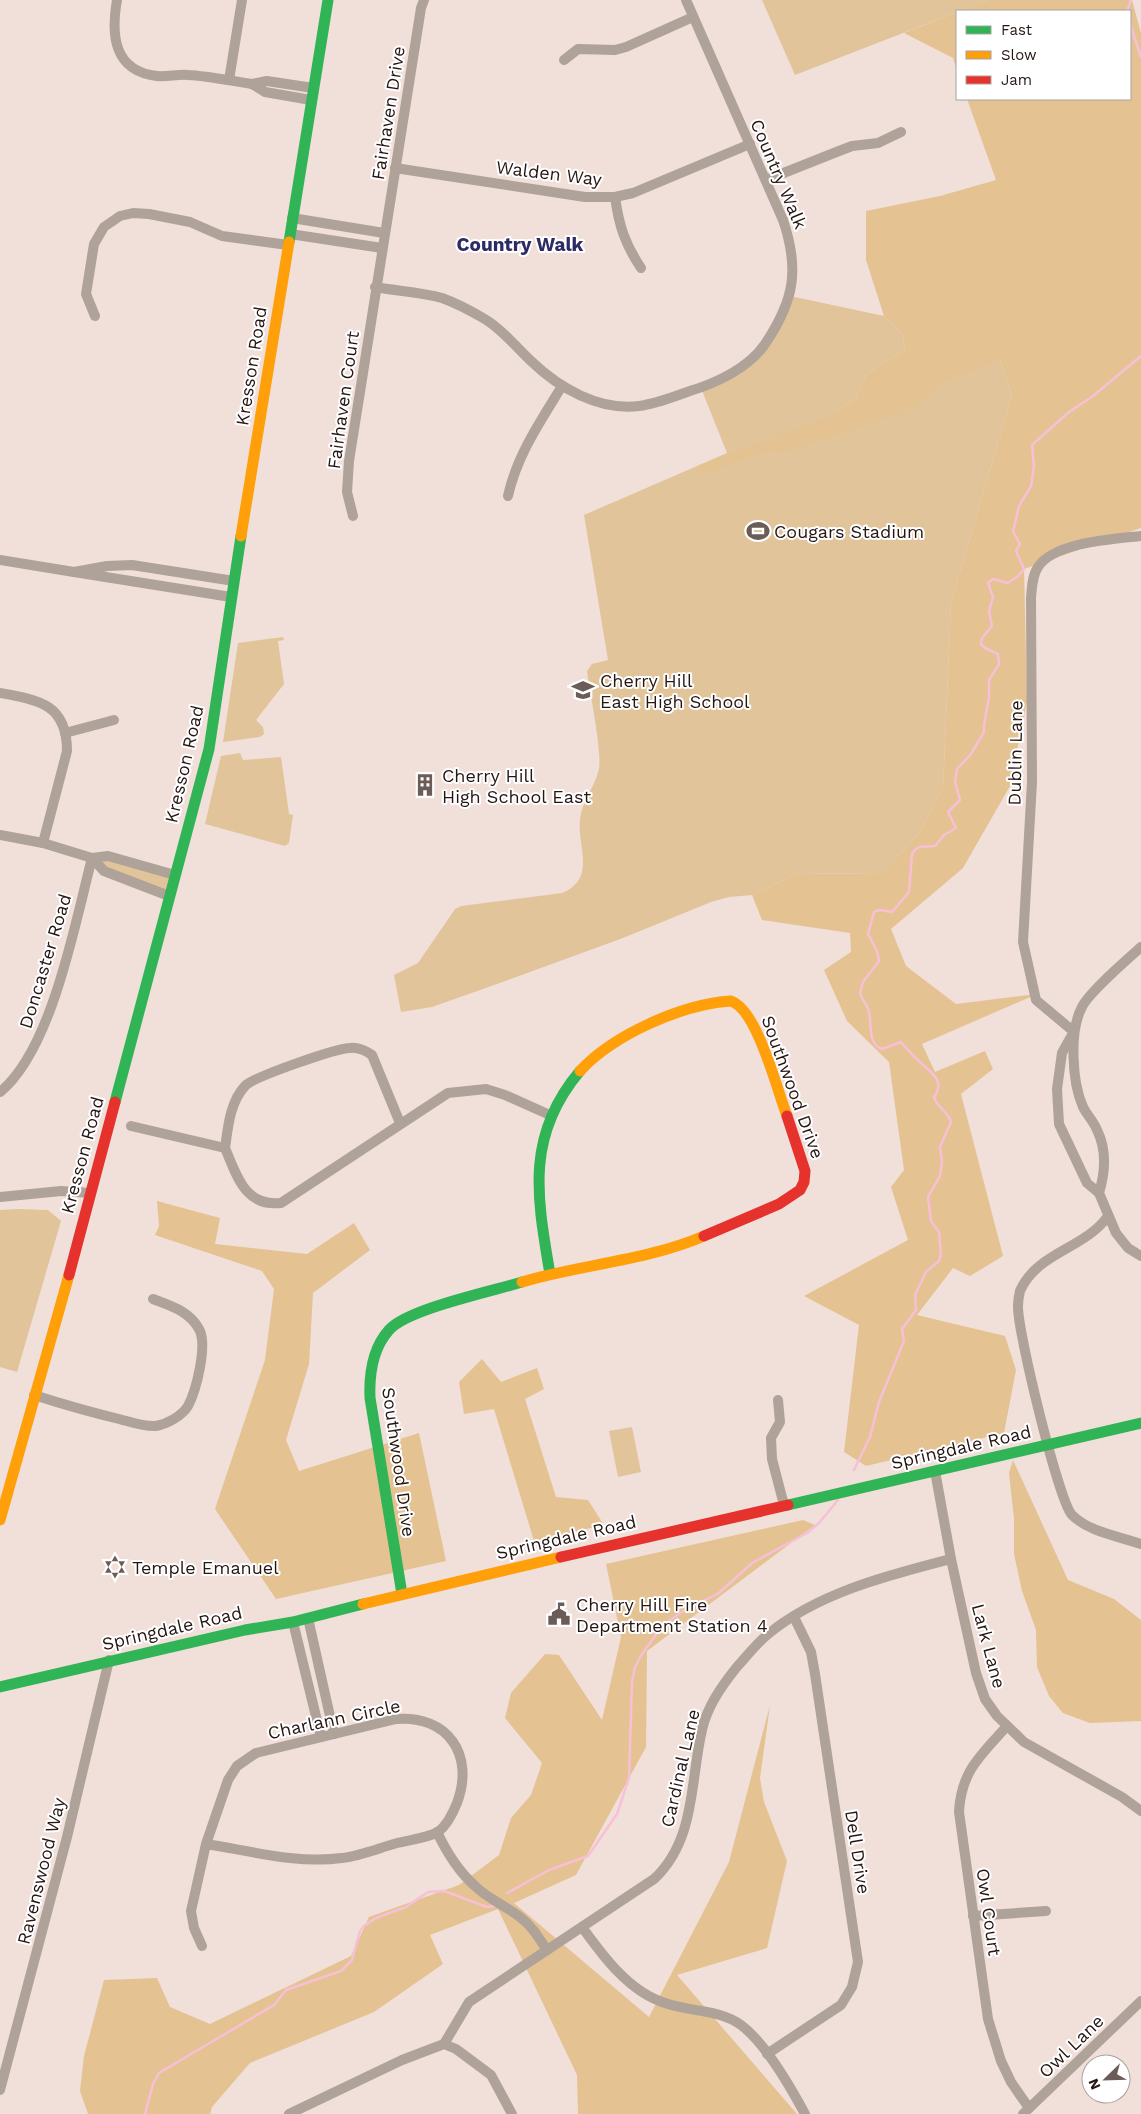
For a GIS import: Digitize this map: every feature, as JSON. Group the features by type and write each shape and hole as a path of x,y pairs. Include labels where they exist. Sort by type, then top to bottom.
{"street":[{"path":"117,0 114,39 121,54 132,66 147,74 159,76 186,74 252,84 267,81 314,88"},
{"path":"229,80 242,0"},
{"name":"Kresson Road","path":"0,1520 91,1193 209,749 231,597 328,0"},
{"name":"Fairhaven Drive","path":"384,233 421,8 424,0"},
{"name":"Country Walk","path":"375,287 443,298 485,319 532,363 562,386 587,398 608,404 638,406 701,388 749,363 761,350 780,322 790,296 794,275 790,240 766,180 686,0"},
{"path":"564,60 578,49 620,48 693,17"},
{"path":"252,84 265,92 312,100"},
{"path":"766,180 839,150 878,143 901,132"},
{"name":"Walden Way","path":"395,168 584,198 615,197 649,188 750,144"},
{"path":"615,197 626,246 641,268"},
{"path":"95,316 86,294 94,244 104,227 126,214 139,212 180,219 222,236 289,239 382,248"},
{"path":"292,218 384,233 375,287"},
{"name":"Fairhaven Court","path":"353,516 347,492 349,461 375,287"},
{"path":"508,496 513,473 529,439 562,386"},
{"name":"Dublin Lane","path":"1073,1033 1036,1000 1023,942 1032,782 1031,598 1038,566 1056,552 1106,540 1141,536"},
{"path":"0,560 231,597"},
{"path":"74,572 107,566 132,565 234,581"},
{"path":"0,693 45,703 53,709 62,723 65,732 66,752 44,843"},
{"path":"65,732 114,720"},
{"path":"0,835 44,843 92,858 108,856 175,875"},
{"path":"92,858 104,871 169,896"},
{"name":"Doncaster Road","path":"0,1092 20,1070 45,1025 92,858"},
{"path":"1141,947 1082,1006 1073,1033 1062,1053 1057,1089 1059,1124 1087,1183 1099,1193 1108,1216 1128,1248 1141,1256"},
{"name":"Southwood Drive","path":"402,1594 370,1398 369,1375 377,1349 389,1330 416,1314 550,1274 652,1254 684,1245 785,1201 800,1190 804,1182 805,1172 800,1153 754,1024 746,1010 730,1001 722,1001 632,1031 585,1066 552,1116 544,1134 538,1160 539,1197 550,1274"},
{"path":"1073,1033 1075,1073 1083,1106 1098,1130 1104,1154 1103,1178 1099,1193"},
{"path":"400,1123 372,1055 366,1051 348,1048 262,1076 247,1083 235,1103 225,1148 248,1194 259,1202 269,1205 281,1203 400,1123 448,1094 474,1089 486,1089 505,1095 552,1116"},
{"path":"131,1126 225,1148"},
{"path":"0,1197 60,1191 91,1193"},
{"path":"1108,1216 1090,1236 1040,1265 1020,1293 1018,1306 1024,1348 1062,1496 1070,1513 1084,1525 1141,1544"},
{"path":"34,1395 76,1409 145,1426 166,1423 182,1414 190,1398 204,1353 204,1340 200,1331 186,1313 153,1299"},
{"path":"778,1400 780,1422 771,1438 772,1460 784,1505"},
{"name":"Springdale Road","path":"1,1686 109,1660 246,1630 293,1622 402,1594 1141,1423"},
{"name":"Lark Lane","path":"935,1471 951,1559 976,1673 985,1699 997,1716 1024,1742 1122,1797 1141,1811"},
{"name":"Cardinal Lane","path":"444,2044 469,2002 654,1879 664,1870 677,1847 692,1802 702,1730 710,1706 722,1686 754,1647 768,1634 794,1617 849,1588 951,1559"},
{"name":"Dell Drive","path":"767,2054 841,2005 852,1987 858,1962 816,1674 811,1652 794,1617"},
{"path":"308,1618 334,1734"},
{"path":"293,1622 321,1737"},
{"name":"Ravenswood Way","path":"0,2090 67,1837 109,1660"},
{"name":"Charlann Circle","path":"202,1946 194,1928 191,1911 206,1844 228,1780 237,1766 256,1753 396,1719 410,1718 425,1721 445,1732 452,1741 464,1768 464,1776 455,1808 437,1832"},
{"name":"Owl Court","path":"1007,1726 972,1765 964,1780 959,1812 988,2019 1001,2061 1026,2111"},
{"path":"206,1844 304,1860 344,1858 437,1832 450,1858 466,1878 476,1888 519,1916 532,1928 547,1950"},
{"path":"973,1916 1046,1911"},
{"path":"582,1927 615,1968 634,1986 665,2004 726,2016 755,2037 805,2114"},
{"name":"Owl Lane","path":"1026,2111 1141,2001"},
{"path":"288,2114 402,2060 444,2044 456,2049 491,2075 512,2114"}],"shaded area":[{"path":"762,0 988,0 962,10 956,10 956,12 795,75"},
{"path":"988,0 1132,0 1141,33 1141,528 1024,569 1027,701 1010,786 963,868 891,929 906,966 956,1004 1037,994 922,1044 935,1072 985,1051 993,1069 961,1094 1003,1256 970,1276 953,1268 917,1315 1005,1336 1016,1370 1004,1433 866,1466 844,1452 859,1325 804,1296 908,1240 891,1187 904,1170 889,1062 847,1021 824,970 851,952 850,933 762,920 752,895 797,874 882,873 918,835 943,789 951,603 1012,395 1000,360 947,380 911,409 862,427 782,453 765,451 701,476 697,466 828,417 856,398 867,374 905,350 903,335 884,316 866,260 866,211 940,196 996,180 967,100 1131,100 1131,10 962,10"},
{"path":"956,12 956,67 953,58 904,33"},
{"path":"790,296 884,316 903,335 905,350 867,374 856,398 831,415 1000,360 1012,395 951,603 943,789 918,835 882,873 797,874 752,895 729,897 711,902 623,938 432,1007 401,1012 394,975 418,963 455,909 461,906 562,893 573,887 579,879 583,861 580,830 581,812 599,769 597,736 587,671 592,664 608,660 584,515 727,453 701,388 749,363"},
{"path":"283,637 284,640 278,641 284,684 256,720 263,727 264,734 260,737 223,742 238,643"},
{"path":"240,753 243,760 281,757 289,814 293,815 289,843 285,846 205,824 221,756"},
{"path":"108,856 175,875 169,896 104,871 92,858"},
{"path":"157,1201 220,1218 215,1244 307,1254 354,1223 370,1250 313,1293 309,1364 286,1440 299,1471 419,1433 446,1561 276,1599 215,1509 265,1360 274,1289 262,1271 155,1235 159,1226"},
{"path":"0,1210 48,1210 61,1221 17,1372 0,1367"},
{"path":"482,1359 501,1382 537,1368 544,1389 525,1399 556,1497 588,1500 604,1525 534,1541 494,1409 464,1414 459,1382"},
{"path":"632,1427 641,1472 618,1477 609,1431"},
{"path":"1013,1460 1068,1580 1114,1599 1141,1620 1141,1721 1090,1723 1063,1713 1049,1696 1037,1667 1036,1630 1022,1591 1014,1554 1014,1519 1009,1473"},
{"path":"803,1520 815,1525 647,1651 646,1747 576,1875 514,1903 649,2017 729,1862 770,1705 760,1778 764,1802 787,1861 767,1948 677,1975 797,2114 578,2114 577,2075 498,1909 430,1935 443,1964 374,2012 250,2063 212,2107 210,2114 88,2114 80,2091 84,2056 104,1980 157,1978 170,2007 210,2024 351,1956 369,1917 459,1885 499,1855 511,1818 531,1795 542,1763 505,1718 511,1693 545,1654 559,1655 602,1720 621,1637 606,1564"}],"waterway":[{"path":"1127,10 1131,0"},
{"path":"1131,27 1141,57"},
{"path":"854,1470 870,1437 879,1402 904,1341 902,1329 916,1310 915,1295 926,1272 939,1261 941,1255 939,1232 931,1221 928,1197 940,1176 942,1162 940,1147 951,1122 948,1115 935,1101 934,1097 938,1086 936,1077 901,1042 882,1049 877,1046 872,1038 870,1017 860,993 863,982 879,961 877,951 868,934 874,912 879,910 892,912 909,892 912,854 915,850 919,847 935,846 944,835 956,828 948,812 960,800 955,782 957,769 971,754 984,732 989,697 989,680 999,664 998,654 981,644 982,638 992,626 989,611 993,597 988,583 993,579 1008,583 1024,569 1016,551 1020,544 1013,531 1019,506 1031,486 1034,466 1032,445 1069,412 1093,396 1141,356"},
{"path":"507,1893 549,1870 588,1856 617,1814 629,1778 632,1682 635,1667 663,1625 682,1612 719,1593 752,1563 807,1533 819,1523 838,1500"},
{"path":"145,2114 153,2084 159,2073 274,2005 286,1990 341,1971 352,1960 360,1931 376,1918 406,1907 428,1892 444,1891 487,1907 495,1906"}],"traffic: fast":[{"path":"289,242 328,0"},
{"path":"115,1102 209,749 241,536"},
{"path":"550,1274 541,1219 539,1193 543,1143 550,1119 562,1095 580,1071"},
{"path":"402,1594 370,1398 371,1371 375,1354 383,1337 389,1330 413,1315 522,1282"},
{"path":"788,1505 1141,1423"},
{"path":"0,1687 245,1630 293,1622 363,1604"}],"traffic: slow":[{"path":"241,536 289,242"},
{"path":"580,1071 611,1045 650,1024 691,1008 731,1001 740,1007 758,1034 787,1116"},
{"path":"522,1282 637,1257 704,1236"},
{"path":"0,1520 69,1275"},
{"path":"363,1604 561,1557"}],"traffic: jam":[{"path":"69,1275 115,1102"},
{"path":"704,1236 779,1204 800,1190 804,1182 805,1171 787,1116"},
{"path":"561,1557 788,1505"}],"place":[{"name":"Cougars Stadium","path":"758,531"},
{"name":"Cherry Hill East High School","path":"583,690"},
{"name":"Cherry Hill High School East","path":"425,785"},
{"name":"Temple Emanuel","path":"115,1567"},
{"name":"Cherry Hill Fire Department Station 4","path":"559,1614"}],"district":[{"name":"Country Walk","path":"520,244"}]}
